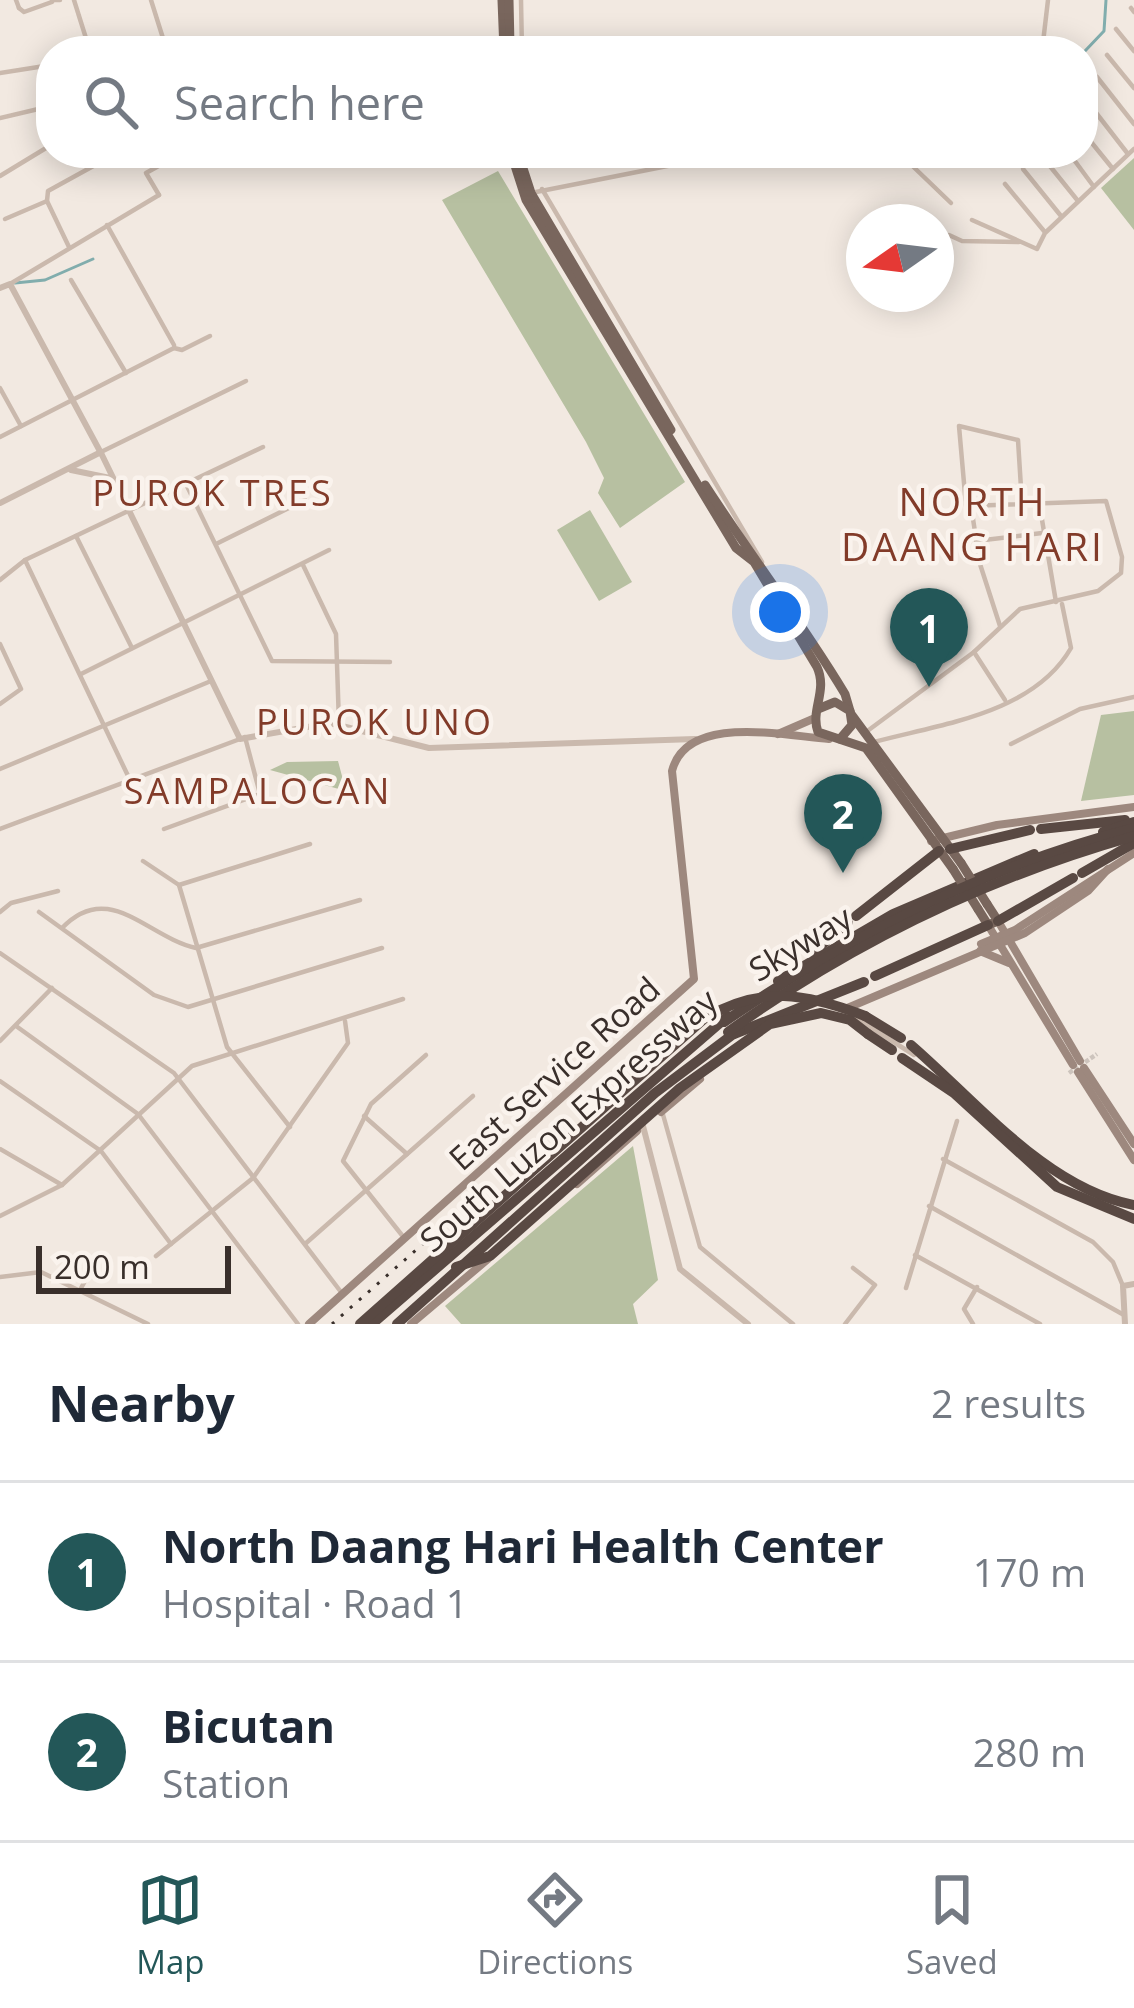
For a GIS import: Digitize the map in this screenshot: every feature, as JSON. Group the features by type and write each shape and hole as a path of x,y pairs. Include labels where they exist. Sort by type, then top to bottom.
{"highway":[{"path":"787,975 941,844 1035,829 1134,832"},
{"path":"731,1035 993,923 1078,876 1134,832"},
{"name":"South Luzon Expressway","path":"375,1324 667,1064 787,975 937,892 1134,832"},
{"name":"South Luzon Expressway","path":"394,1324 655,1094 812,976 901,928 1134,832"},
{"name":"Skyway","path":"394,1324 675,1073 811,974 944,904 1134,832"},
{"name":"Skyway","path":"375,1324 668,1066 784,981 940,896 1014,866 1134,832"},
{"path":"360,1324 684,1034 725,1006 761,994 790,993 865,1016 906,1041 1053,1172 1134,1211"},
{"path":"456,1267 490,1256 680,1088 770,1024 806,1013 838,1015 954,1093 1057,1186 1134,1211"}],"main road":[{"path":"506,0 507,36"},
{"path":"518,168 526,200 614,350 736,548 754,562 817,667 823,685 816,714 818,732 866,748 941,844 1003,938 1134,1160"},
{"path":"523,168 742,544 762,562 845,694 850,713 850,731 835,739 695,739"},
{"path":"771,736 835,702 874,742 941,844"},
{"name":"East Service Road","path":"309,1324 694,979 672,771 676,757 695,739"},
{"path":"941,844 1134,807"},
{"path":"927,973 1063,910 1108,868 1134,853"},
{"path":"411,1324 640,1129 767,1030 786,1020 839,1011 1003,938"},
{"path":"1003,938 1016,969 1134,1144"},
{"path":"979,951 996,954 1016,969"}],"street":[{"path":"16,0 24,12 54,1"},
{"path":"74,0 85,36"},
{"path":"151,0 162,36"},
{"path":"521,0 522,36"},
{"path":"1044,36 1048,0"},
{"path":"1116,28 1134,51"},
{"path":"1107,55 1134,88"},
{"path":"0,73 36,67"},
{"path":"1098,78 1134,124"},
{"path":"0,118 36,110"},
{"path":"971,220 1037,249 1061,216 1131,151 1098,113"},
{"path":"1098,150 1113,169"},
{"path":"0,176 36,155"},
{"path":"5,219 47,201 53,186 88,168"},
{"path":"0,289 158,195 146,173 155,168"},
{"path":"536,191 656,168"},
{"path":"915,168 951,202"},
{"path":"1052,168 1078,201"},
{"path":"1080,168 1095,187"},
{"path":"1023,169 1061,216"},
{"path":"1006,184 1045,233"},
{"path":"47,201 69,247"},
{"path":"107,225 174,348"},
{"path":"954,237 1021,242"},
{"path":"70,280 126,373"},
{"path":"11,282 242,738 260,794 164,829"},
{"path":"0,437 174,348 182,350 210,336"},
{"path":"0,503 247,381"},
{"path":"0,388 21,426"},
{"path":"1000,626 968,506 959,426 1018,440 1022,504"},
{"path":"0,580 25,560 263,447"},
{"path":"67,470 113,478"},
{"path":"186,484 272,661 390,662"},
{"path":"216,544 305,500"},
{"path":"866,732 974,652 1020,609 1111,584 1121,573 1122,557 1106,501 968,506"},
{"path":"874,742 944,728 1006,700 1051,673 1070,651 1039,505"},
{"path":"976,541 1044,532"},
{"path":"76,536 132,648"},
{"path":"81,674 329,550"},
{"path":"25,560 130,780"},
{"path":"302,565 334,627 339,724"},
{"path":"0,644 20,692 0,704"},
{"path":"974,652 1006,700"},
{"path":"0,769 212,680"},
{"path":"1011,744 1080,709 1134,697"},
{"path":"0,829 242,738 339,724 429,748 695,739"},
{"path":"179,885 310,844"},
{"path":"143,861 179,885 230,1052 290,1126"},
{"path":"0,912 13,902 58,891"},
{"path":"62,928 81,913 113,906 196,948 360,900"},
{"path":"39,912 154,994 188,1007 382,949"},
{"path":"0,953 177,1079 342,1294"},
{"path":"0,1041 52,988"},
{"path":"0,1216 62,1185 192,1066 404,999"},
{"path":"839,1011 967,1097 1032,1160 1083,1194 1134,1211"},
{"path":"156,1256 253,1178 348,1043 345,1019"},
{"path":"16,1026 138,1114 298,1324"},
{"path":"405,1239 343,1161 376,1097 426,1054"},
{"path":"0,1082 100,1151 172,1244"},
{"path":"304,1244 473,1096"},
{"path":"662,1111 700,1247 793,1324"},
{"path":"364,1116 407,1154"},
{"path":"906,1288 957,1120"},
{"path":"640,1129 680,1269 748,1324"},
{"path":"0,1149 62,1185"},
{"path":"944,1159 1093,1242 1113,1262 1124,1286 1125,1319"},
{"path":"929,1206 1125,1319"},
{"path":"80,1290 100,1254"},
{"path":"915,1255 1040,1324"},
{"path":"845,1324 875,1285 853,1268"},
{"path":"0,1277 33,1271 148,1324"},
{"path":"1124,1286 1134,1283"},
{"path":"973,1324 964,1309 976,1287"}],"green space":[{"path":"1134,158 1134,230 1101,188"},
{"path":"498,171 685,482 620,528 598,493 604,478 586,442 442,200"},
{"path":"590,510 632,582 599,601 557,530"},
{"path":"1134,711 1134,795 1081,801 1101,715"},
{"path":"338,761 346,791 270,770 287,762"},
{"path":"633,1146 658,1280 633,1304 638,1324 461,1324 445,1306"}],"waterway":[{"path":"1098,37 1104,31 1106,0"},
{"path":"15,283 45,280 93,259"}],"tunnel":[{"path":"1069,1073 1097,1054"}],"railway":[{"path":"332,1324 433,1235"}],"place":[{"name":"North Daang Hari Health Center","path":"929,687"},
{"name":"Bicutan","path":"843,873"}],"district":[{"name":"PUROK TRES","path":"213,492"},
{"name":"NORTH DAANG HARI","path":"973,522"},
{"name":"PUROK UNO","path":"375,721"},
{"name":"SAMPALOCAN","path":"258,790"}]}
